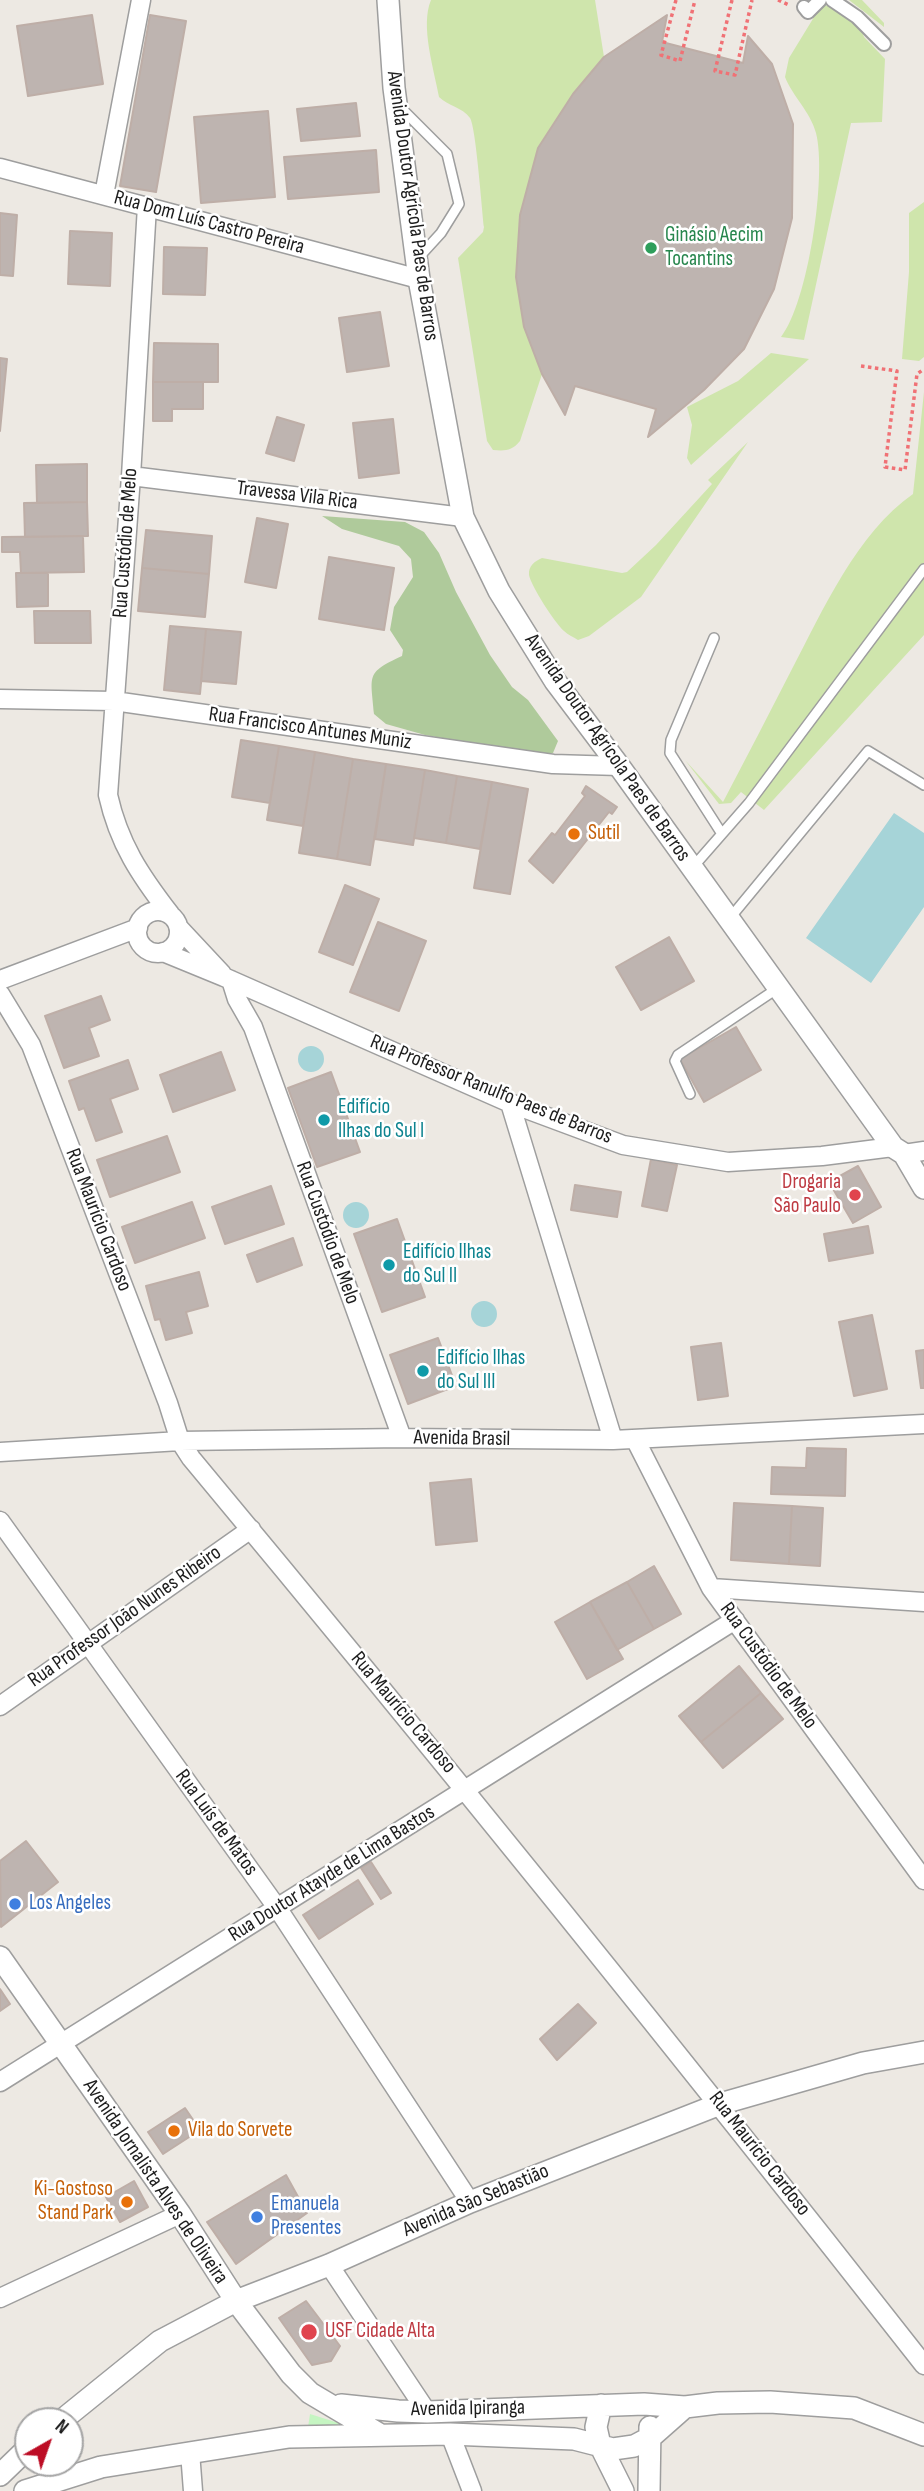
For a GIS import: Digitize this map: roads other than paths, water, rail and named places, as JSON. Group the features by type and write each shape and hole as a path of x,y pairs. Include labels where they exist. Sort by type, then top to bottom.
{"street":[{"path":"104,195 141,0"},
{"path":"804,7 808,12 820,0"},
{"path":"832,0 856,17 884,44"},
{"name":"Avenida Doutor Agrícola Paes de Barros","path":"390,1 396,102 417,269 463,517 499,592 555,681 779,987 907,1151 924,1188"},
{"name":"Rua Dom Luís Castro Pereira","path":"0,168 147,206 417,269"},
{"name":"Rua Custódio de Melo","path":"147,206 108,795 114,821 138,873 174,921"},
{"name":"Travessa Vila Rica","path":"131,476 463,517"},
{"name":"Rua Francisco Antunes Muniz","path":"0,699 114,701 553,764 619,766"},
{"name":"Rua Custódio de Melo","path":"138,873 142,921"},
{"path":"0,980 104,941 142,921 154,911 174,921 179,936 176,943 155,951 141,944 142,921"},
{"name":"Rua Professor Ranulfo Paes de Barros","path":"174,921 227,978"},
{"name":"Rua Professor Ranulfo Paes de Barros","path":"104,941 155,951 227,978 510,1103 623,1145 728,1163 907,1151"},
{"name":"Rua Custódio de Melo","path":"227,978 253,1027 402,1438"},
{"name":"Rua Maurício Cardoso","path":"0,994 31,1045 168,1403 180,1441 191,1458 466,1789 720,2104 924,2365"},
{"path":"253,1027 262,994"},
{"path":"510,1103 613,1440"},
{"name":"Avenida Brasil","path":"0,1452 180,1441 402,1438 613,1440 924,1424"},
{"name":"Rua Custódio de Melo","path":"635,1439 711,1588 924,1880"},
{"name":"Rua Luís de Matos","path":"0,1521 278,1909 470,2202"},
{"name":"Rua Professor João Nunes Ribeiro","path":"0,1706 251,1530"},
{"path":"711,1588 924,1602"},
{"name":"Rua Doutor Atayde de Lima Bastos","path":"0,2082 735,1620"},
{"name":"Avenida Jornalista Alves de Oliveira","path":"0,1956 180,2214 236,2301 298,2383 320,2400"},
{"name":"Avenida São Sebastião","path":"78,2407 160,2341 236,2301 329,2265 470,2202 720,2104 863,2063 924,2052"},
{"path":"0,2298 180,2214"},
{"path":"329,2265 427,2412"},
{"path":"320,2400 379,2434"},
{"name":"Avenida Ipiranga","path":"320,2400 366,2408 427,2412 644,2404 685,2407 770,2402 854,2408 924,2435"},
{"path":"644,2404 650,2421 651,2437 649,2491"},
{"path":"601,2405 596,2427 600,2445 623,2491"},
{"name":"Avenida Ipiranga","path":"25,2491 101,2467 289,2437 450,2434 574,2439 613,2449 634,2446 651,2437 685,2407"},
{"path":"450,2434 472,2491"},
{"path":"190,2452 193,2491"},
{"path":"0,2475 14,2462"}],"lane":[{"path":"396,102 447,154 459,204 417,269"},
{"path":"692,869 749,803 924,569"},
{"path":"714,638 671,740 670,753 722,834"},
{"path":"729,919 868,751 924,785"},
{"path":"690,1094 675,1061 678,1055 779,987"}],"water":[{"path":"894,813 924,833 924,907 871,983 806,938"},
{"path":"311,1046 320,1050 324,1059 320,1068 311,1072 302,1068 298,1059 302,1050"},
{"path":"356,1202 365,1206 369,1215 365,1224 356,1228 347,1224 343,1215 347,1206"},
{"path":"484,1301 493,1305 497,1314 493,1323 484,1327 475,1323 471,1314 475,1305"}],"place":[{"name":"Ginásio Aecim Tocantins","path":"651,248"},
{"name":"Sutil","path":"574,834"},
{"name":"Edifício Ilhas do Sul I","path":"324,1120"},
{"name":"Drogaria São Paulo","path":"855,1195"},
{"name":"Edifício Ilhas do Sul II","path":"389,1265"},
{"name":"Edifício Ilhas do Sul III","path":"423,1371"},
{"name":"Los Angeles","path":"15,1904"},
{"name":"Vila do Sorvete","path":"174,2131"},
{"name":"Ki-Gostoso Stand Park","path":"127,2202"},
{"name":"Emanuela Presentes","path":"257,2217"},
{"name":"USF Cidade Alta","path":"309,2332"}]}
